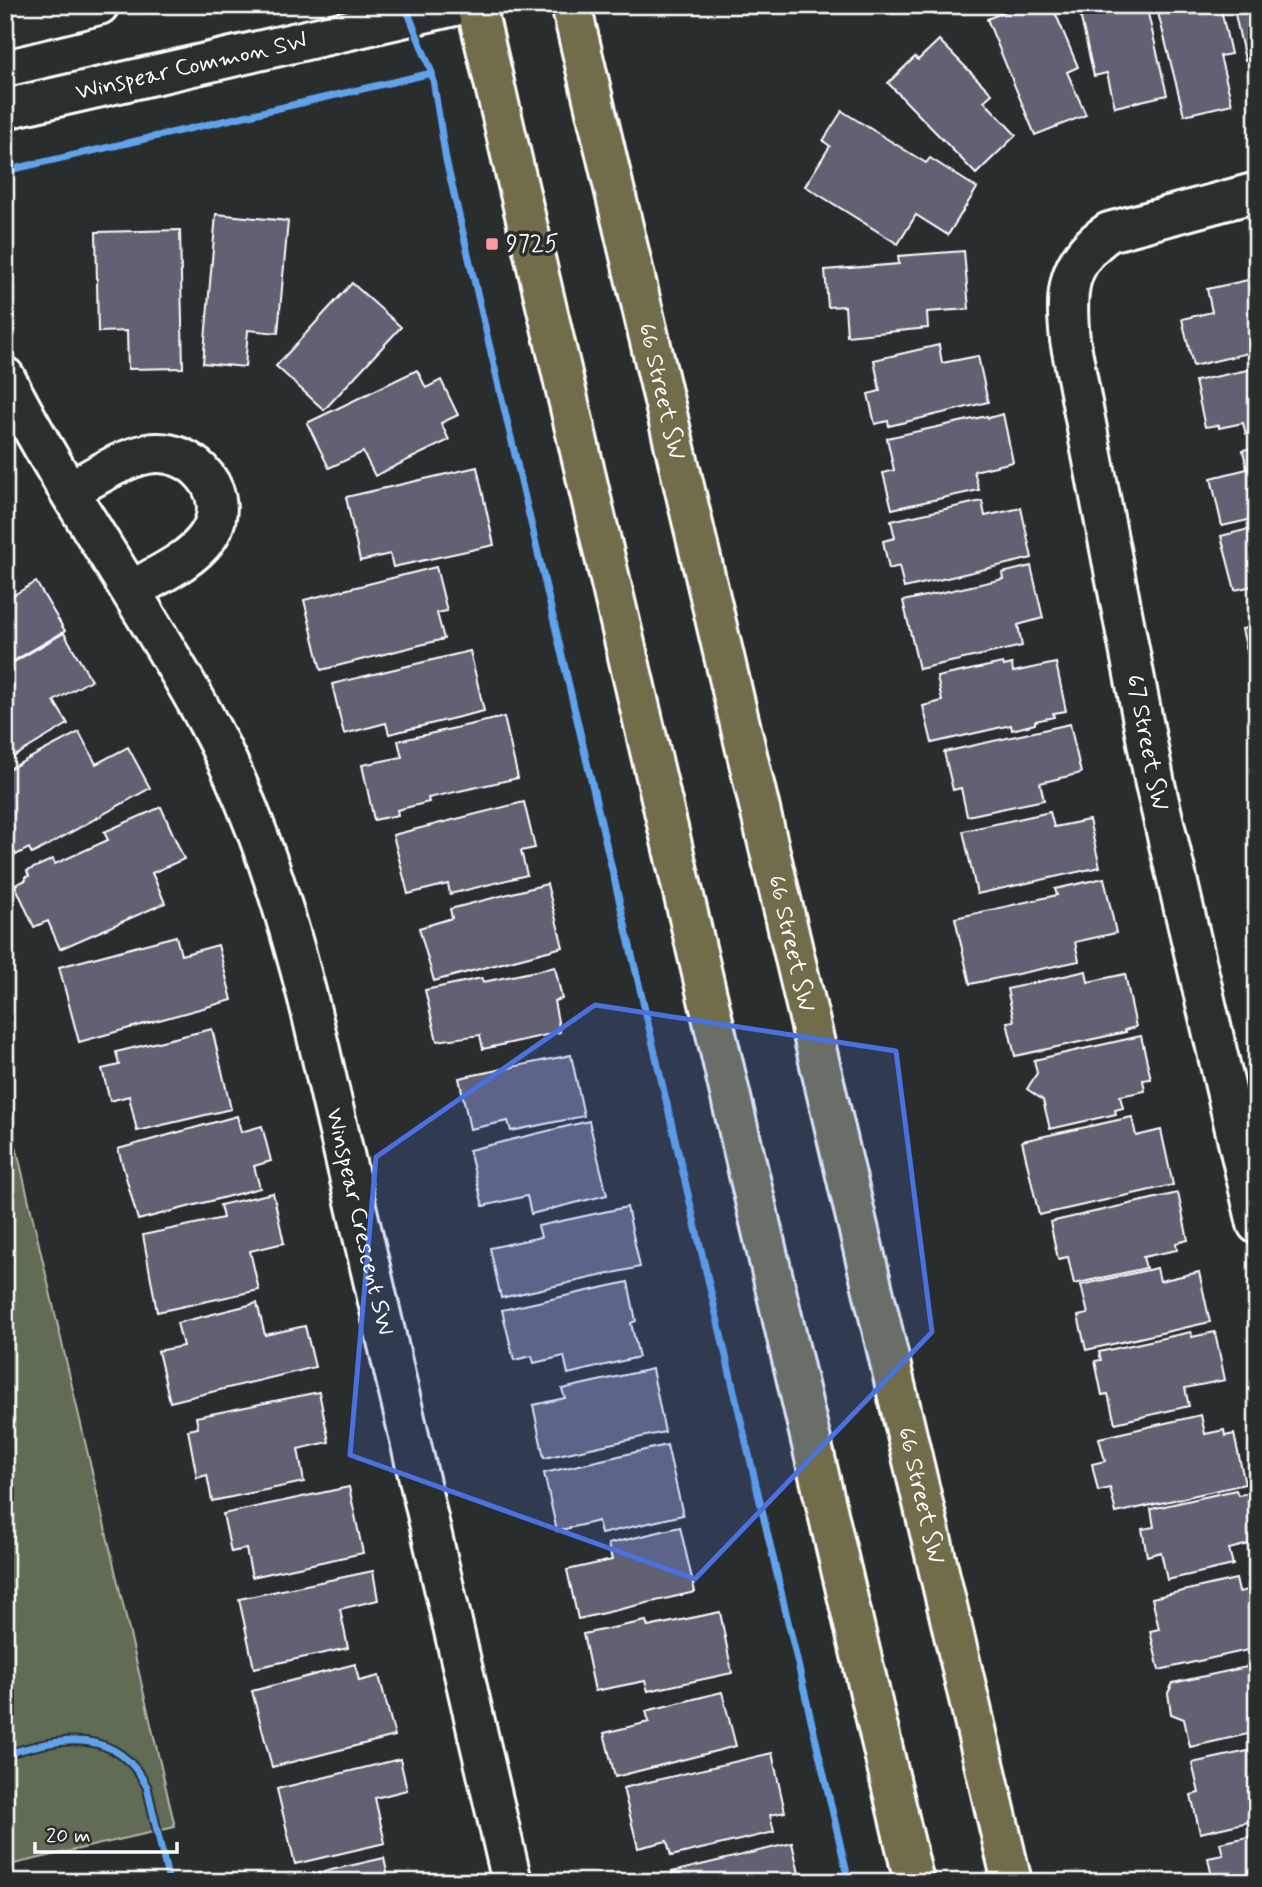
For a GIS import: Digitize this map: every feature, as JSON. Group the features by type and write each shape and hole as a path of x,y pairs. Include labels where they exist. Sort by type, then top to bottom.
{"main road":[{"path":"477,5 914,1882"},
{"name":"66 Street SW","path":"571,5 1012,1882"}],"street":[{"path":"5,28 99,5"},
{"name":"Winspear Common SW","path":"5,108 459,5"},
{"name":"67 Street SW","path":"1257,192 1109,232 1095,242 1080,260 1067,295 1070,340 1155,784 1257,1224"},
{"name":"Winspear Crescent SW","path":"5,377 207,722 242,794 275,881 296,951 512,1882"},
{"path":"70,490 148,454 172,455 194,466 211,482 218,499 215,522 206,539 192,553 131,591"}],"highlighted area":[{"path":"595,1005 896,1051 932,1332 695,1579 350,1455 376,1157"}],"green space":[{"path":"5,1099 175,1827 5,1866"}],"building":[{"path":"1021,5 1052,5 1078,67 1067,72 1086,115 1035,135 987,19"},
{"path":"1078,5 1146,5 1167,95 1115,107 1107,73 1094,76"},
{"path":"1156,5 1220,5 1231,54 1220,56 1232,104 1184,115"},
{"path":"1233,5 1257,5 1257,58 1245,60"},
{"path":"939,40 992,94 984,101 1016,135 976,174 888,83 915,57 918,60"},
{"path":"842,111 926,163 930,158 977,188 948,235 916,215 898,244 805,186 830,146 823,141"},
{"path":"216,214 288,221 278,333 248,330 245,367 203,363"},
{"path":"180,230 183,368 128,369 127,331 98,332 96,232"},
{"path":"964,251 969,309 927,312 928,328 847,336 845,306 828,307 825,270 899,264 898,256"},
{"path":"1257,278 1257,351 1193,366 1182,319 1212,312 1207,289"},
{"path":"352,283 401,327 324,410 276,366"},
{"path":"939,345 942,363 978,356 988,402 889,426 888,421 875,424 868,394 880,391 874,360"},
{"path":"1257,368 1257,432 1246,434 1243,423 1219,428 1219,425 1205,427 1195,381"},
{"path":"417,370 426,388 441,380 458,415 441,423 449,440 375,476 363,452 329,468 307,423"},
{"path":"1003,414 1013,462 974,471 979,490 892,509 883,473 894,470 887,438"},
{"path":"1257,447 1257,518 1222,526 1211,478 1247,469 1243,450"},
{"path":"477,467 494,545 393,567 390,554 360,561 346,497"},
{"path":"982,501 985,516 1021,508 1032,558 904,588 899,566 889,569 883,541 895,538 891,521"},
{"path":"1257,527 1257,585 1235,590 1221,536"},
{"path":"1031,566 1043,618 1018,625 1022,646 919,669 903,601 1003,579 1002,573"},
{"path":"436,567 447,611 437,613 444,639 321,670 304,600"},
{"path":"36,582 65,631 10,663 5,655 5,600"},
{"path":"1257,626 1257,681 1254,682 1242,629"},
{"path":"64,633 91,680 54,701 68,724 5,762 5,674 12,670 9,665"},
{"path":"470,651 484,711 389,734 386,723 344,734 332,684"},
{"path":"1003,663 1004,666 1012,664 1013,672 1056,663 1066,711 1053,713 1054,717 1012,730 1011,725 932,743 923,706 942,701 937,677"},
{"path":"504,717 518,778 428,798 429,802 397,810 398,815 374,820 362,765 402,757 398,741"},
{"path":"1070,724 1081,773 1040,783 1044,800 967,816 961,788 953,790 944,752"},
{"path":"79,732 96,764 128,747 150,788 32,854 29,848 16,855 5,835 5,771"},
{"path":"524,802 535,848 521,851 527,875 450,894 448,884 408,894 393,835"},
{"path":"161,807 184,859 152,873 165,903 60,949 48,921 34,927 15,885 26,880 25,877 29,876 27,871 53,859 55,864 108,840 104,832"},
{"path":"1050,812 1054,827 1089,820 1100,867 977,894 963,831"},
{"path":"1104,878 1116,933 1075,942 1079,961 970,984 955,918 1057,895 1055,889"},
{"path":"547,884 563,947 434,981 419,928 452,918 450,909"},
{"path":"176,936 181,955 218,945 232,1000 79,1042 59,967"},
{"path":"555,967 562,999 554,1001 560,1032 483,1049 480,1035 437,1041 425,990 482,978 483,982"},
{"path":"1086,971 1088,982 1125,974 1136,1027 1125,1030 1126,1032 1015,1056 1007,1022 1014,1021 1007,989"},
{"path":"212,1029 231,1109 137,1131 129,1096 110,1101 102,1069 119,1065 116,1052"},
{"path":"1141,1036 1151,1079 1143,1080 1145,1091 1120,1096 1123,1108 1115,1110 1116,1114 1050,1129 1043,1100 1027,1089 1037,1073 1034,1060"},
{"path":"571,1055 584,1116 511,1131 508,1121 470,1129 459,1078"},
{"path":"237,1116 241,1132 262,1126 271,1161 254,1166 260,1188 138,1220 118,1149"},
{"path":"1132,1117 1136,1136 1161,1130 1173,1185 1039,1215 1022,1141"},
{"path":"589,1121 607,1195 531,1214 527,1196 483,1206 469,1150"},
{"path":"273,1193 284,1243 250,1251 259,1290 157,1312 143,1235 223,1218 220,1205"},
{"path":"1178,1193 1188,1240 1176,1243 1177,1250 1143,1257 1146,1268 1074,1284 1068,1257 1058,1259 1050,1222"},
{"path":"627,1207 640,1267 501,1298 490,1248 541,1237 538,1226"},
{"path":"1157,1268 1160,1281 1199,1272 1210,1322 1086,1350 1078,1316 1088,1314 1081,1285"},
{"path":"628,1282 636,1321 631,1323 639,1357 568,1374 564,1356 534,1363 532,1356 514,1360 502,1310"},
{"path":"257,1303 265,1335 305,1326 315,1367 170,1402 158,1351 183,1346 177,1323"},
{"path":"1191,1332 1192,1337 1215,1332 1225,1380 1185,1388 1189,1406 1115,1423 1108,1394 1102,1395 1095,1361 1101,1360 1099,1352"},
{"path":"652,1369 665,1432 544,1458 533,1405 565,1398 562,1389"},
{"path":"319,1392 329,1442 298,1449 304,1482 212,1501 207,1475 197,1478 188,1430 198,1428 196,1417"},
{"path":"1201,1415 1205,1434 1224,1430 1225,1436 1234,1434 1245,1484 1116,1513 1110,1488 1098,1491 1092,1464 1105,1461 1099,1438"},
{"path":"667,1445 683,1515 601,1534 598,1521 557,1531 544,1473"},
{"path":"349,1487 363,1553 252,1577 246,1549 231,1552 223,1514"},
{"path":"1236,1490 1238,1495 1249,1493 1257,1528 1257,1542 1229,1549 1233,1565 1167,1580 1161,1552 1147,1556 1142,1529 1154,1527 1151,1509"},
{"path":"680,1527 695,1592 578,1619 567,1570 612,1560 608,1544"},
{"path":"373,1571 378,1600 340,1609 348,1648 254,1668 239,1599"},
{"path":"1236,1579 1239,1592 1257,1588 1257,1648 1159,1670 1150,1631 1159,1629 1152,1598"},
{"path":"720,1612 732,1673 648,1691 645,1681 595,1691 583,1634 646,1621 648,1627"},
{"path":"1257,1662 1257,1732 1190,1747 1184,1719 1171,1714 1168,1693 1173,1683 1247,1667"},
{"path":"355,1664 359,1681 379,1676 395,1736 272,1767 252,1691"},
{"path":"722,1692 736,1746 615,1777 604,1733 649,1722 646,1711"},
{"path":"1257,1749 1257,1820 1200,1833 1191,1795 1199,1793 1192,1763"},
{"path":"772,1753 785,1812 770,1815 774,1832 671,1856 667,1841 638,1848 623,1788"},
{"path":"400,1759 407,1790 375,1798 385,1843 295,1864 277,1789"},
{"path":"1257,1835 1257,1882 1213,1882 1208,1858 1223,1855 1220,1843"},
{"path":"792,1843 801,1882 674,1882 672,1872"},
{"path":"384,1858 389,1882 296,1882 296,1878"}],"cycle path":[{"path":"405,5 432,73 446,160 849,1882"},
{"path":"5,171 432,73"},
{"path":"5,1755 65,1741 103,1745 120,1754 134,1767 147,1787 169,1882"}],"place":[{"name":"9725","path":"492,244"}]}
